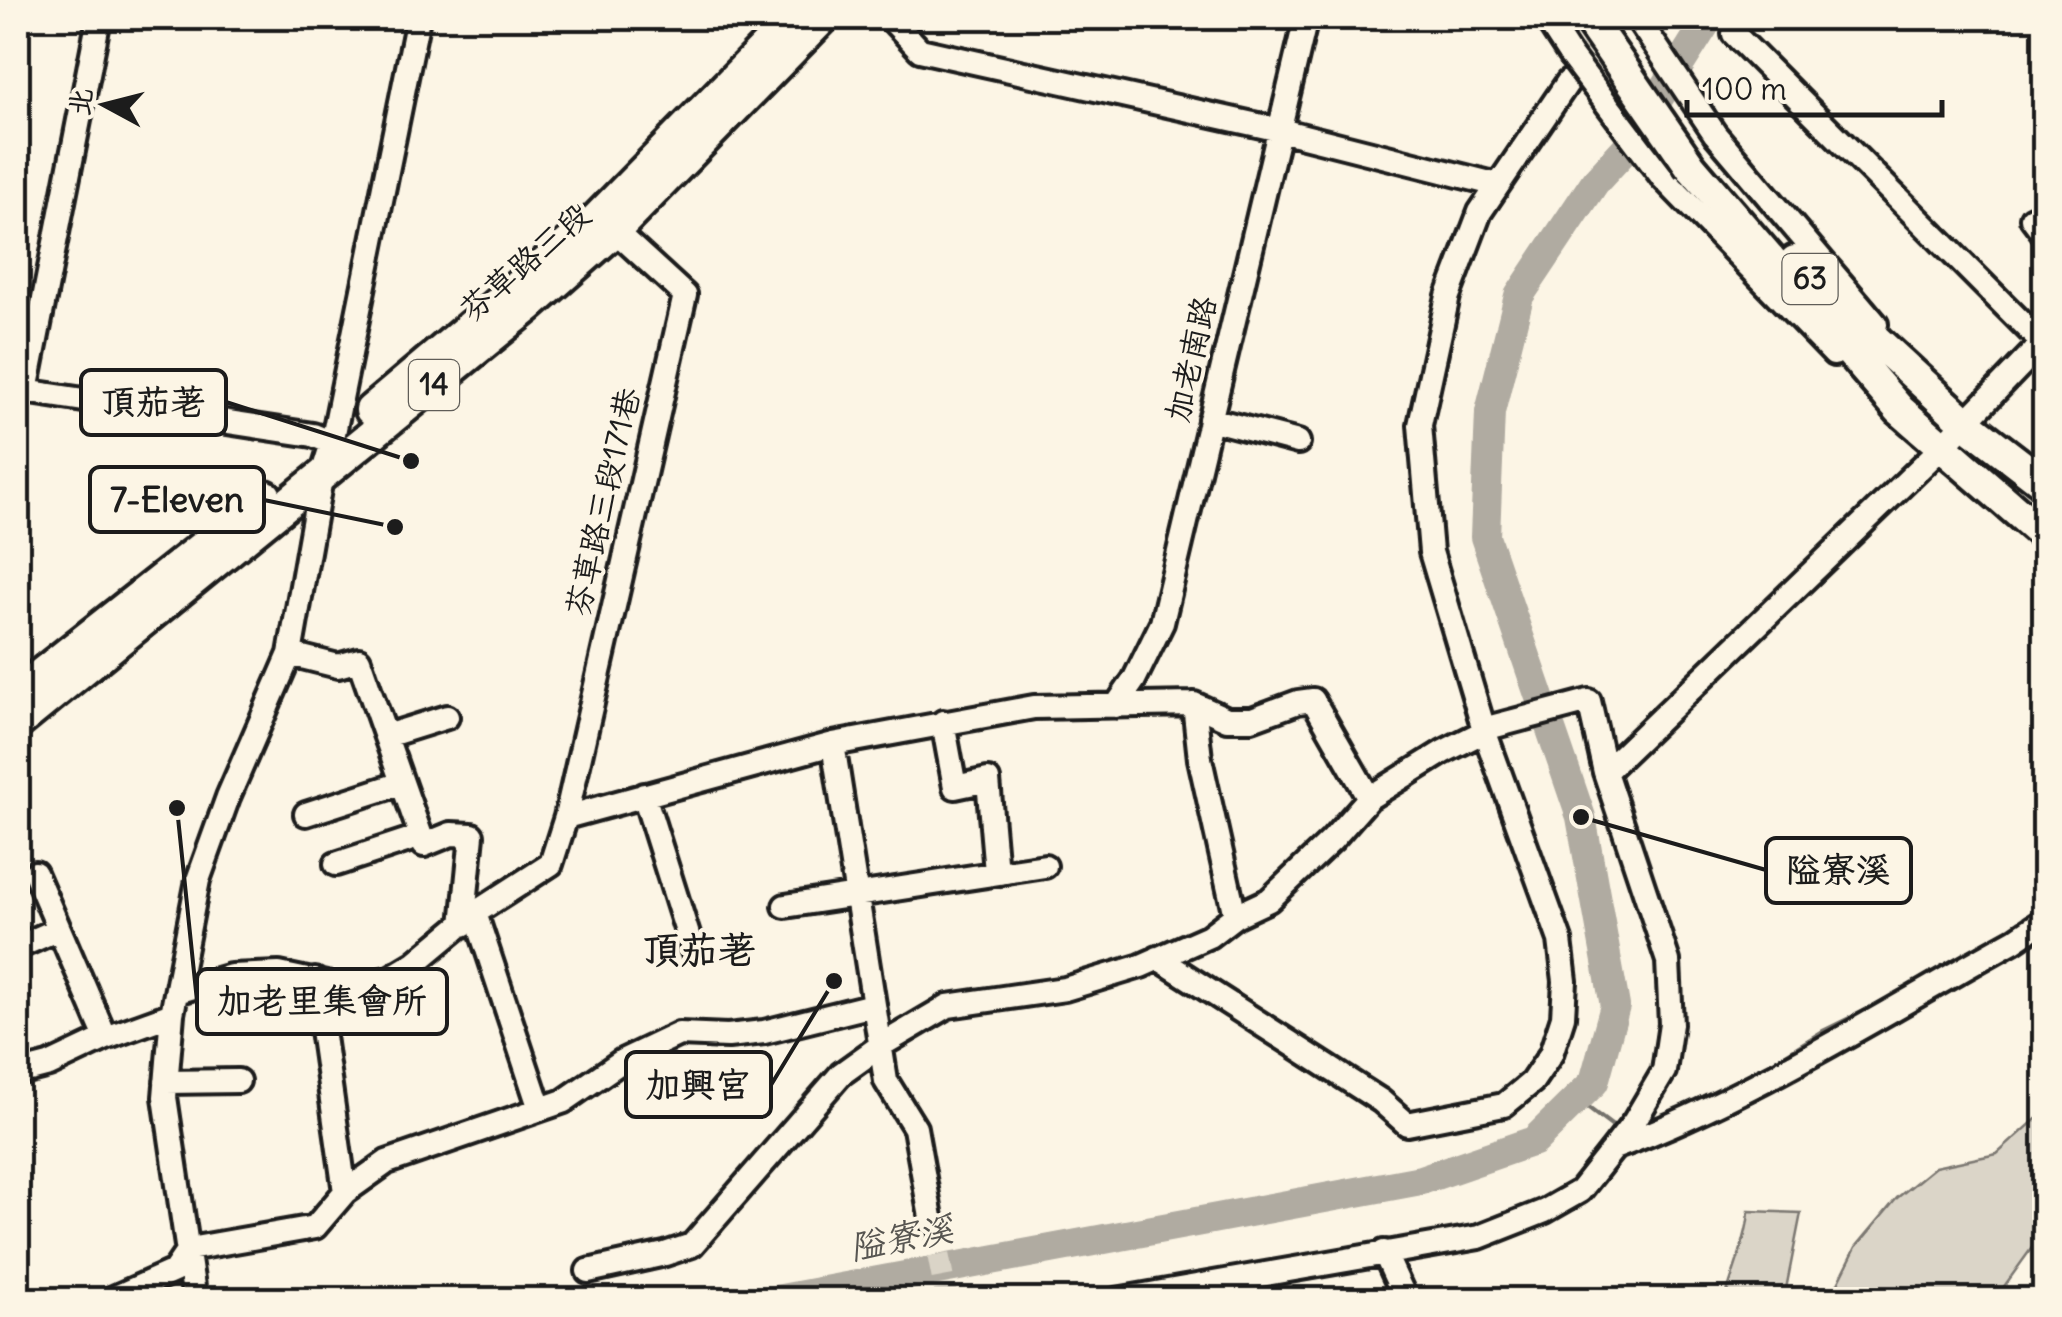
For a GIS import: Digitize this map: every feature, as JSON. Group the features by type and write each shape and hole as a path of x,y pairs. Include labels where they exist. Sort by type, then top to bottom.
{"main road":[{"name":"芬草路三段","path":"18,692 332,444 589,226 793,18"},
{"name":"芬草路三段","path":"18,723 321,478 615,231 824,18"},
{"name":"63","path":"1588,18 1811,280 1966,422 2044,482"},
{"name":"63","path":"1612,18 1704,152 1900,410 2044,534"}],"street":[{"path":"99,18 22,391 313,436 332,444"},
{"path":"195,1300 166,1097 175,1003 198,880 228,798 290,654 321,478 332,444 418,18"},
{"path":"890,18 920,50 1280,130 1498,185"},
{"name":"加老南路","path":"1116,706 1134,680 1162,623 1306,18"},
{"path":"1546,18 1662,177 1844,364 1900,410"},
{"path":"1637,18 1704,152"},
{"path":"1605,772 1941,448 2044,343 1734,34"},
{"path":"1158,958 1381,1102 1407,1124 1504,1106 1532,1082 1551,1054 1562,1017 1565,981 1560,940 1431,552 1420,424 1448,296 1480,212 1568,82"},
{"name":"芬草路三段171巷","path":"566,817 685,295 615,231"},
{"path":"1210,419 1298,442"},
{"path":"290,654 338,666 359,660 424,845 451,834 472,835 469,919 540,1110"},
{"path":"18,1073 49,1065 230,976 278,974 340,987 359,987 390,978 550,864 566,817 833,744 1034,706 1194,704 1227,719 1252,720 1313,700 1370,798"},
{"path":"588,1271 692,1244 840,1074 948,1006 1065,989 1141,966 1210,936 1235,916 1269,900 1370,798 1443,752 1490,729 1580,702 1668,961 1671,1024 1664,1071 1614,1148 1580,1191 1545,1211 1479,1237 1116,1300"},
{"path":"1194,704 1200,759 1235,916"},
{"path":"386,736 448,718"},
{"path":"944,722 954,787 988,780 996,872"},
{"path":"833,744 886,1081 915,1128 932,1223"},
{"path":"306,814 402,783"},
{"path":"644,796 693,951"},
{"path":"336,864 420,836"},
{"path":"786,906 1045,866"},
{"path":"35,873 106,1038"},
{"path":"1614,1148 1675,1125 1773,1075 2044,920"},
{"path":"18,947 60,930"},
{"path":"315,980 345,1192"},
{"path":"108,1300 174,1271 189,1249 315,1227 345,1192 388,1162 564,1101 622,1061 679,1034 728,1036 764,1032 873,1005"},
{"path":"166,1082 238,1081"},
{"path":"1384,1252 1406,1300"}],"shaded area":[{"path":"2044,1112 2044,1231 1995,1299 1830,1299 1856,1247 1897,1198 1935,1167 1997,1154"},
{"path":"1749,1211 1801,1213 1784,1299 1725,1299"}],"waterway":[{"name":"隘寮溪","path":"776,1300 1421,1180 1534,1141 1594,1082 1615,1006 1581,817 1485,537 1490,412 1519,296 1595,182 1629,145 1709,18"},
{"path":"1759,1071 1824,1031 1881,1003"},
{"path":"1576,1099 1618,1128"}],"tunnel":[{"path":"1570,80 1614,18"},
{"path":"932,1223 947,1300"}],"place":[{"name":"頂茄荖","path":"411,461"},
{"name":"7-Eleven","path":"395,527"},
{"name":"加老里集會所","path":"177,808"},
{"name":"隘寮溪","path":"1581,817"},
{"name":"加興宮","path":"834,981"}],"district":[{"name":"頂茄荖","path":"699,950"}]}
